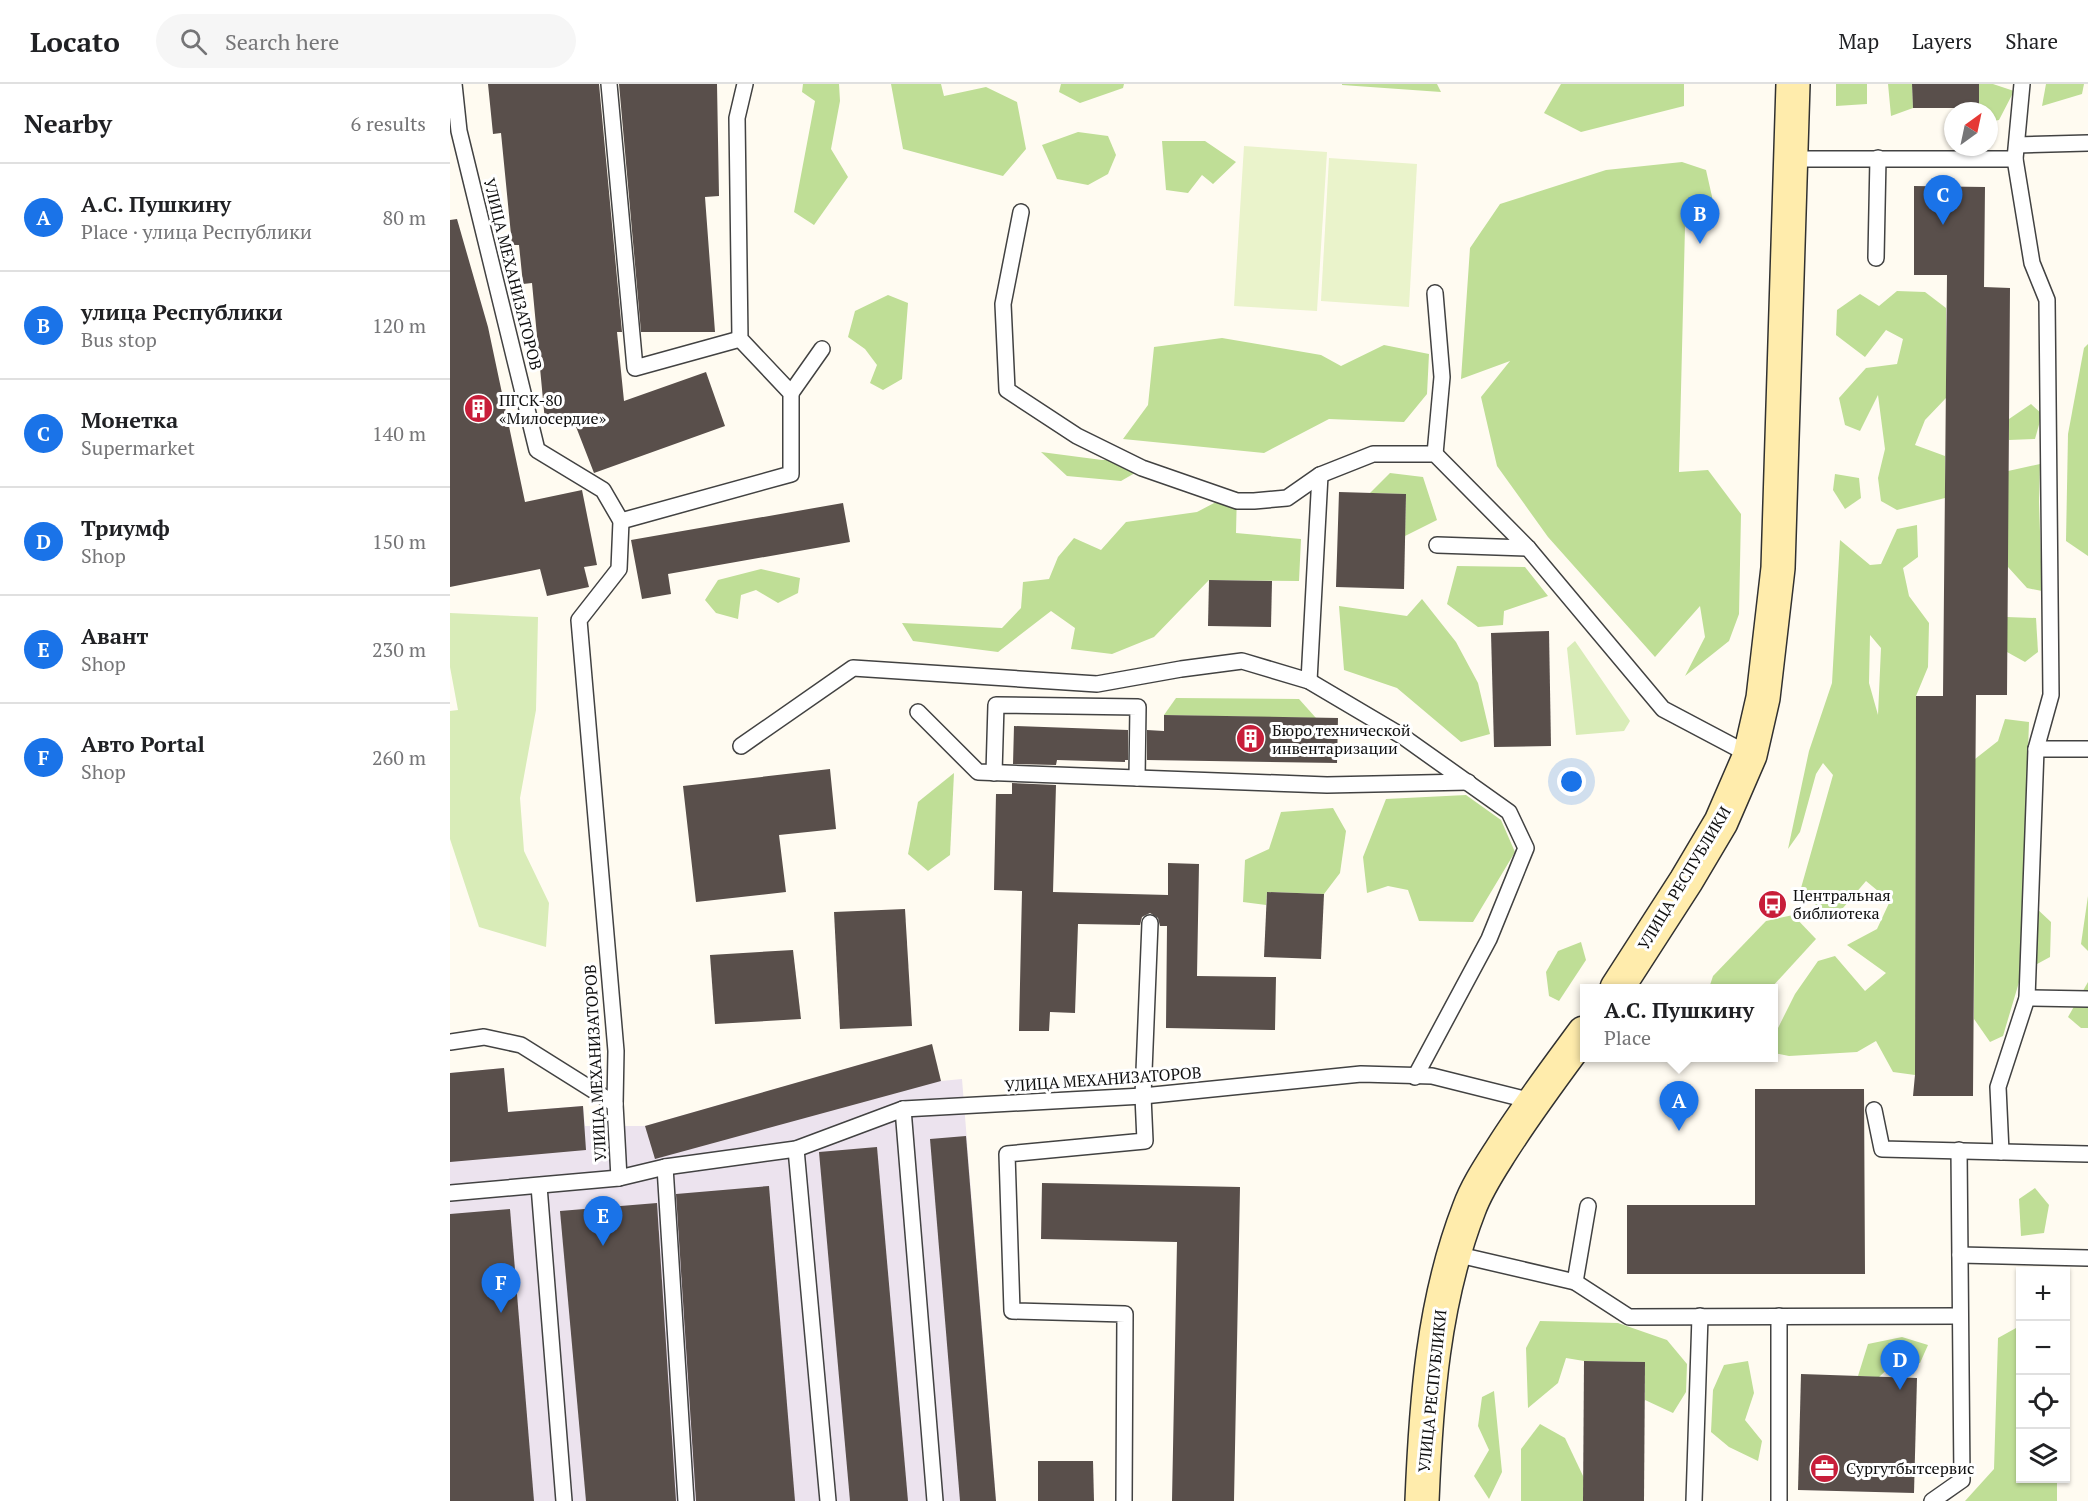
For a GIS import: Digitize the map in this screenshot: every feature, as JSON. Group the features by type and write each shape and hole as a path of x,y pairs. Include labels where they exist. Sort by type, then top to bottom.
{"main road":[{"name":"УЛИЦА РЕСПУБЛИКИ","path":"1620,984 1721,822 1750,755 1763,698 1778,568 1793,84"},
{"name":"УЛИЦА РЕСПУБЛИКИ","path":"1422,1501 1425,1430 1439,1308 1469,1207 1487,1173 1532,1101 1580,1038"}],"lane":[{"name":"УЛИЦА МЕХАНИЗАТОРОВ","path":"454,84 459,131 537,450 603,490 621,521 619,569 579,620 616,1051 615,1104 619,1178 665,1167 796,1149 903,1109 1143,1096 1362,1074 1432,1076 1532,1101"},
{"path":"609,84 635,368 740,339"},
{"path":"745,84 737,118 740,339 791,393"},
{"path":"2001,1152 1998,1087 2027,998 2036,749 2051,695 2048,300 2032,263 2016,152 2022,84"},
{"path":"1790,159 2016,152 2088,143"},
{"path":"1876,258 1878,158"},
{"path":"1021,212 1003,304 1007,390 1077,436 1142,468 1236,501 1287,498 1320,476 1373,454 1435,454 1528,548 1663,709 1750,755"},
{"path":"1435,293 1442,377 1435,454"},
{"path":"621,521 791,474 791,393 822,349"},
{"path":"1309,681 1320,476"},
{"path":"1437,545 1528,548"},
{"path":"741,746 853,668 1097,684 1242,661 1309,681 1402,736 1509,812 1526,848 1489,939 1415,1077"},
{"path":"994,772 996,705 1138,707 1137,778"},
{"path":"918,712 978,772 1327,785 1468,782"},
{"path":"2036,749 2088,749"},
{"path":"1124,1501 1125,1314 1012,1311 1007,1154 1145,1141 1143,1096 1150,923"},
{"path":"2027,998 2088,999"},
{"path":"450,1042 484,1036 521,1045 615,1104"},
{"path":"903,1109 934,1501"},
{"path":"1874,1110 1882,1149 2088,1154"},
{"path":"796,1149 828,1501"},
{"path":"1932,1501 1962,1480 1959,1150"},
{"path":"665,1167 686,1501"},
{"path":"450,1193 619,1178"},
{"path":"539,1186 564,1501"},
{"path":"1575,1282 1588,1206"},
{"path":"1455,1254 1575,1282 1629,1317 1960,1316"},
{"path":"1960,1255 2088,1258"},
{"path":"1694,1501 1700,1316"},
{"path":"1779,1316 1779,1501"}],"shaded area":[{"path":"898,1054 941,1081 962,1079 996,1501 450,1501 450,1073 504,1068 508,1112 583,1106 585,1126 645,1126"}],"green space":[{"path":"803,84 839,84 840,101 831,149 848,177 814,225 794,212 815,101 802,92"},
{"path":"891,84 941,84 944,96 986,87 1017,102 1026,149 1003,176 903,149"},
{"path":"1061,84 1124,84 1123,88 1080,103 1059,92"},
{"path":"1437,84 1441,92 1342,85"},
{"path":"1561,84 1684,84 1684,106 1581,132 1544,113"},
{"path":"1836,84 1867,84 1867,104 1836,106"},
{"path":"1888,84 1912,84 1913,108 1891,116"},
{"path":"1979,84 1993,84 2014,91 1999,120 1998,102 1971,102"},
{"path":"2046,84 2084,84 2082,94 2042,106"},
{"path":"1078,132 1108,136 1116,155 1108,174 1088,185 1057,179 1042,145"},
{"path":"1162,141 1205,141 1236,162 1213,184 1202,175 1188,193 1166,190"},
{"path":"1244,146 1327,152 1317,311 1234,306"},
{"path":"1329,158 1417,164 1409,307 1321,301"},
{"path":"1682,162 1706,170 1713,201 1685,227 1679,472 1708,470 1741,514 1739,614 1729,641 1685,676 1705,637 1700,606 1655,657 1548,537 1497,466 1481,397 1510,361 1461,379 1470,248 1500,204 1606,170"},
{"path":"1897,291 1925,292 1946,308 1946,398 1925,420 1915,445 1945,456 1945,498 1897,510 1881,501 1878,478 1885,449 1878,395 1860,431 1845,425 1839,398 1866,368 1897,364 1903,339 1886,330 1865,357 1836,335 1837,310 1860,294 1879,306"},
{"path":"888,295 908,303 902,379 883,390 870,383 877,365 865,349 848,337 855,311"},
{"path":"1222,338 1321,355 1341,366 1384,345 1429,354 1427,394 1404,422 1329,419 1264,453 1123,439 1148,405 1154,347"},
{"path":"2088,344 2088,556 2066,541 2068,434 2084,348"},
{"path":"2031,404 2042,414 2035,439 2009,440 2009,419"},
{"path":"1041,452 1102,460 1136,458 1147,466 1121,481 1067,476"},
{"path":"2040,464 2042,591 2027,588 2008,567 2008,471"},
{"path":"1390,473 1423,477 1437,520 1405,536 1406,494 1370,493"},
{"path":"1835,474 1859,478 1861,498 1845,509 1833,490"},
{"path":"1237,491 1236,533 1301,539 1299,581 1209,580 1154,637 1112,654 1071,649 1075,628 1051,611 998,652 913,641 902,623 1002,628 1021,608 1023,582 1049,579 1058,557 1074,538 1101,550 1126,522 1197,512"},
{"path":"1917,525 1918,557 1903,568 1909,596 1929,623 1928,667 1916,696 1915,1075 1893,1072 1876,1041 1857,1052 1789,1056 1778,1054 1778,1028 1795,994 1818,961 1835,956 1865,991 1886,973 1847,945 1877,929 1890,901 1866,881 1831,922 1801,888 1833,775 1823,763 1816,774 1800,832 1788,849 1809,751 1832,683 1840,540 1870,565 1881,564 1897,529","holes":["1870,635 1881,648 1878,715 1869,683"]},
{"path":"1457,566 1525,567 1548,596 1504,611 1503,625 1478,627 1447,604"},
{"path":"761,569 800,578 798,593 778,603 756,590 741,595 738,619 716,613 705,600 718,580"},
{"path":"1422,599 1456,642 1478,683 1490,734 1461,742 1397,688 1344,670 1339,606 1407,616"},
{"path":"450,613 538,617 536,710 520,798 524,851 549,903 546,947 479,927 450,839 450,711 458,710 450,667"},
{"path":"2007,617 2036,618 2038,652 2025,662 2007,652"},
{"path":"1575,641 1630,721 1624,731 1576,735 1567,648"},
{"path":"1176,698 1299,699 1316,718 1164,715"},
{"path":"2005,719 2029,722 2023,896 2051,922 2050,957 2022,972 2003,1036 1990,1042 1974,1019 1975,759 1998,741"},
{"path":"954,773 950,855 928,871 908,854 918,802"},
{"path":"1466,795 1501,820 1515,852 1473,922 1419,921 1408,890 1388,886 1367,893 1363,857 1386,799"},
{"path":"1333,808 1346,831 1340,873 1324,894 1267,892 1266,905 1243,902 1245,860 1269,849 1281,812"},
{"path":"2088,896 2088,951 2081,944"},
{"path":"1793,915 1816,939 1775,984 1710,984 1713,976 1766,921"},
{"path":"1581,942 1586,960 1559,1001 1549,996 1546,972 1558,951"},
{"path":"2088,982 2088,1028 2081,1028 2068,1017"},
{"path":"2035,1188 2049,1205 2044,1233 2021,1236 2019,1199"},
{"path":"1540,1321 1618,1323 1667,1340 1687,1364 1686,1392 1673,1413 1645,1400 1645,1362 1584,1361 1566,1358 1558,1383 1528,1408 1526,1348"},
{"path":"2016,1328 2016,1483 2057,1483 2057,1501 1965,1501 1994,1469 1998,1338"},
{"path":"1902,1337 1928,1345 1920,1363 1893,1364 1879,1377 1858,1376 1868,1344"},
{"path":"1748,1361 1754,1393 1745,1420 1762,1441 1758,1461 1729,1447 1711,1432 1713,1390 1724,1365"},
{"path":"1494,1391 1502,1472 1489,1499 1474,1476 1489,1450 1478,1426 1482,1397"},
{"path":"1540,1424 1565,1438 1584,1478 1583,1501 1521,1501 1521,1449"}],"building":[{"path":"488,84 599,84 622,332 617,332 624,401 706,372 725,426 594,473 573,419 545,421 532,283 523,284 519,245 512,245 501,133 493,134"},
{"path":"619,84 717,84 719,196 705,197 715,332 641,332"},
{"path":"1912,84 1979,84 1979,102 1944,102 1944,108 1913,108"},
{"path":"1914,186 1985,187 1984,287 2010,288 2007,695 1976,695 1973,1096 1913,1096 1915,1075 1916,696 1943,696 1947,275 1914,275"},
{"name":"ПГСК-80 «Милосердие»","path":"457,219 488,327 525,502 582,490 597,565 584,567 589,587 547,596 540,569 450,587 450,220"},
{"path":"1339,492 1406,494 1404,589 1336,587"},
{"path":"843,503 850,542 668,574 671,594 642,599 631,540"},
{"path":"1209,580 1272,581 1271,627 1208,626"},
{"path":"1549,631 1551,746 1494,747 1491,633"},
{"name":"Бюро технической инвентаризации","path":"1164,715 1338,718 1337,763 1147,760 1147,730 1164,731"},
{"path":"1014,726 1128,730 1128,760 1125,762 1057,760 1056,765 1013,764"},
{"path":"830,769 836,829 779,835 786,892 696,902 683,786"},
{"path":"1012,783 1056,785 1053,892 1168,895 1168,863 1199,864 1197,976 1276,977 1275,1030 1166,1028 1167,926 1160,926 1158,918 1150,913 1142,917 1140,925 1078,924 1075,1013 1050,1012 1049,1031 1019,1031 1022,891 994,890 996,794 1012,794"},
{"path":"1267,892 1324,894 1321,959 1264,957"},
{"path":"905,909 912,1026 840,1029 834,912"},
{"path":"793,950 801,1019 715,1024 710,955"},
{"path":"932,1044 941,1081 655,1159 645,1126"},
{"path":"504,1068 508,1112 583,1106 586,1150 450,1162 450,1073"},
{"path":"1755,1089 1864,1089 1865,1274 1627,1274 1627,1205 1755,1205"},
{"path":"966,1136 996,1501 960,1501 930,1139"},
{"path":"877,1147 908,1501 850,1501 819,1152"},
{"path":"1042,1183 1240,1187 1234,1501 1172,1501 1177,1242 1041,1239"},
{"path":"769,1186 795,1501 696,1501 676,1194"},
{"path":"657,1203 676,1501 586,1501 560,1211"},
{"path":"510,1209 534,1501 450,1501 450,1214"},
{"path":"1584,1361 1645,1362 1644,1501 1583,1501"},
{"path":"1801,1374 1917,1378 1914,1493 1798,1490"},
{"path":"1038,1461 1093,1461 1094,1501 1038,1501"}],"place":[{"name":"Монетка","path":"1943,225"},
{"name":"улица Республики","path":"1700,244"},
{"name":"ПГСК-80 «Милосердие»","path":"478,409"},
{"name":"Бюро технической инвентаризации","path":"1251,739"},
{"name":"Центральная библиотека","path":"1772,904"},
{"name":"А.С. Пушкину","path":"1679,1131"},
{"name":"Авант","path":"603,1246"},
{"name":"Авто Portal","path":"501,1313"},
{"name":"Триумф","path":"1900,1390"},
{"name":"Сургутбытсервис","path":"1825,1468"}]}
